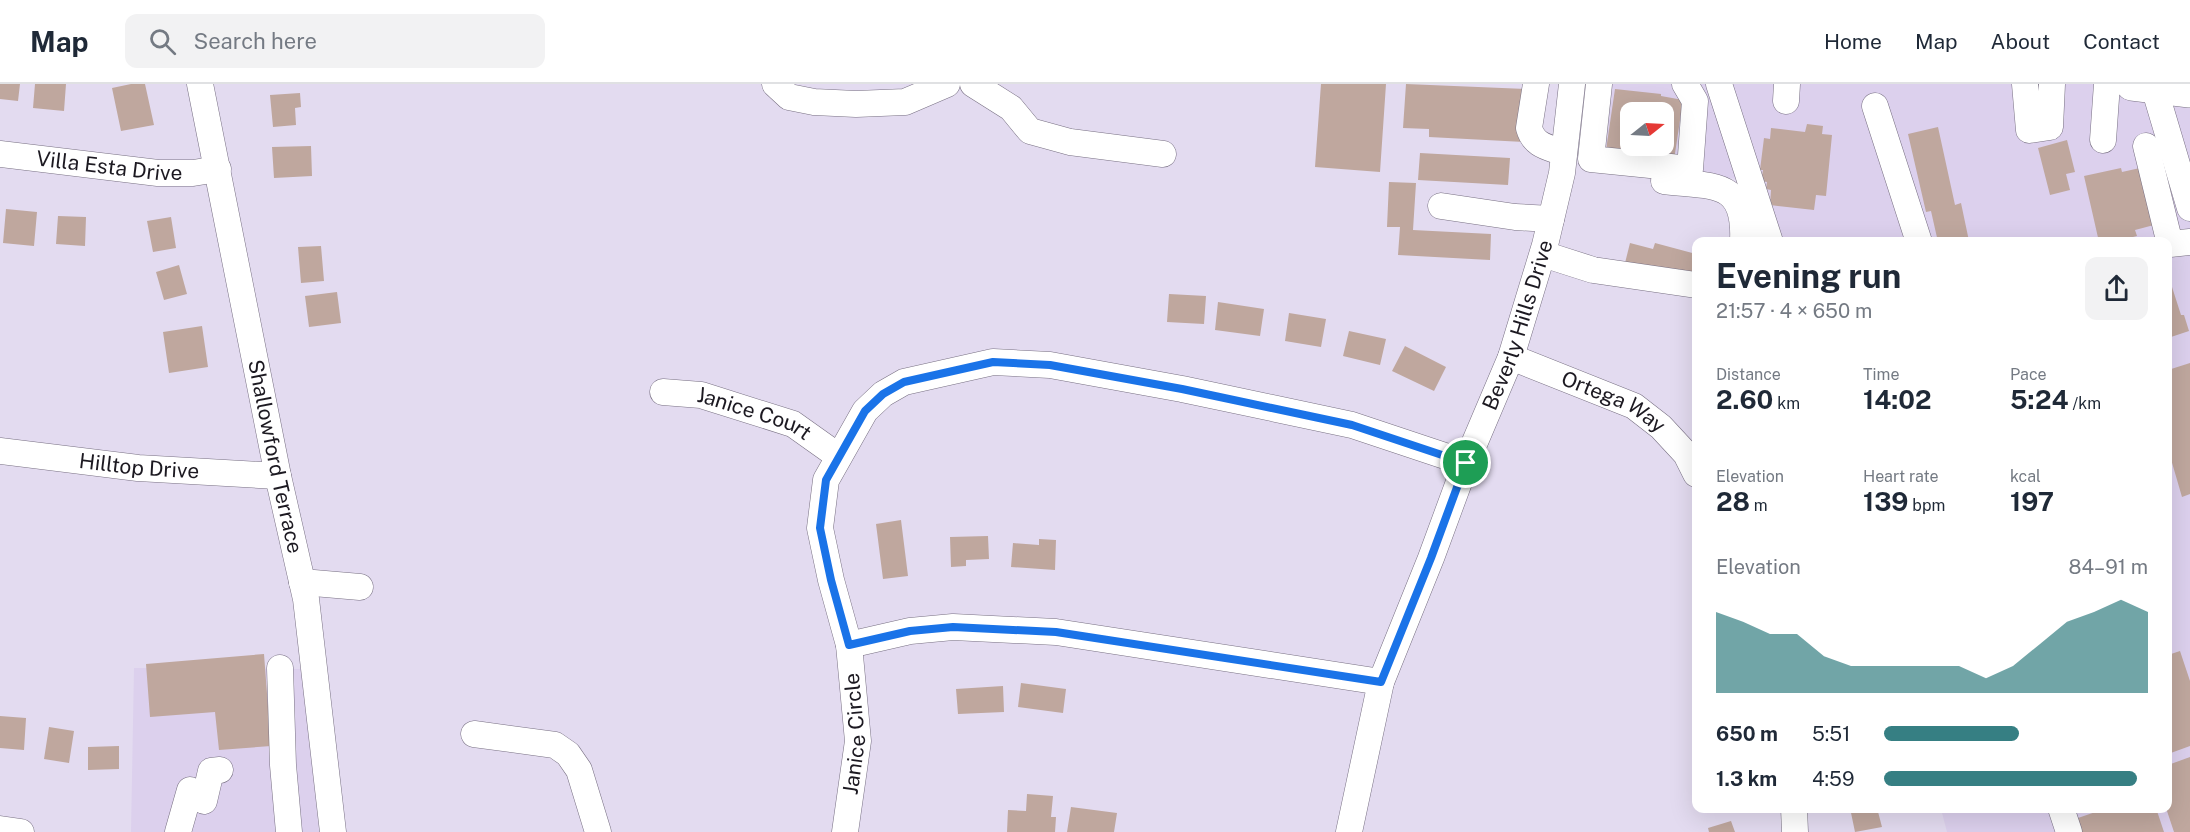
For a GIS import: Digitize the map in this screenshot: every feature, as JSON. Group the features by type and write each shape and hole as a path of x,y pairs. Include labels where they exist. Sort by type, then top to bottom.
{"main road":[{"path":"2143,85 2190,91"}],"street":[{"name":"Shallowford Terrace","path":"200,84 278,476 306,600 333,832"},
{"path":"775,84 789,97 814,102 856,104 905,102 947,84"},
{"path":"973,84 1011,108 1030,130 1070,142 1163,154"},
{"path":"1536,84 1530,133 1535,142 1563,163 1630,177 1719,188 1737,200 1744,223 1743,237"},
{"name":"Beverly Hills Drive","path":"1349,832 1381,682 1466,463 1511,357 1543,254 1563,163 1572,84"},
{"path":"1599,84 1591,159 1690,169 1695,101 1685,84"},
{"path":"1719,84 1768,237"},
{"path":"2025,84 2029,130 2050,127 2052,84"},
{"path":"2103,140 2107,84"},
{"path":"2143,85 2190,208"},
{"path":"1877,94 1918,237"},
{"path":"2146,146 2168,237"},
{"name":"Villa Esta Drive","path":"0,154 158,173 193,173 218,169"},
{"path":"1440,206 1515,217 1551,219"},
{"path":"2172,244 2190,242"},
{"path":"1543,254 1593,270 1692,284"},
{"name":"Ortega Way","path":"1511,357 1634,406 1661,427 1686,454 1692,466"},
{"name":"Janice Circle","path":"845,832 858,741 849,645 831,580 820,528 826,480 865,411 883,394 904,382 993,362 1050,365 1182,389 1352,425 1466,463"},
{"name":"Janice Court","path":"663,392 701,395 793,424 838,456"},
{"name":"Hilltop Drive","path":"0,451 138,468 278,476"},
{"path":"302,582 360,588"},
{"path":"849,645 910,631 953,627 1056,632 1381,682"},
{"path":"280,668 283,765 290,832"},
{"path":"474,734 555,745 568,754 579,770 598,832"},
{"path":"177,832 190,790 204,801 211,771 220,770"},
{"path":"1794,813 1796,832"},
{"path":"2063,813 2069,832"},
{"path":"0,829 21,832"}],"shaded area":[{"path":"1598,84 2190,84 2190,832 1947,832 1942,813 2172,813 2172,237 1780,237 1760,181 1585,163"},
{"path":"134,668 302,669 319,832 131,832"}],"building":[{"path":"0,84 20,84 18,101 0,99"},
{"path":"35,84 66,84 64,111 33,108"},
{"path":"145,84 154,125 121,131 112,88"},
{"path":"1321,84 1386,84 1380,172 1315,167"},
{"path":"1406,84 1526,89 1524,142 1429,137 1429,129 1403,128"},
{"path":"1615,89 1661,94 1661,96 1683,100 1674,160 1647,156 1674,156 1674,102 1620,102 1620,152 1606,150"},
{"path":"300,93 301,107 295,108 296,125 273,127 270,95"},
{"path":"1807,124 1823,126 1822,134 1832,135 1826,196 1816,195 1814,210 1770,205 1771,190 1766,189 1767,182 1761,181 1763,170 1760,170 1764,138 1770,139 1771,128 1805,132"},
{"path":"1938,127 1955,205 1961,203 1968,237 1937,237 1931,211 1926,212 1908,134"},
{"path":"2067,140 2075,172 2066,174 2070,190 2050,195 2038,148"},
{"path":"311,146 312,176 274,178 272,147"},
{"path":"1420,153 1510,158 1508,185 1418,180"},
{"path":"2121,168 2122,172 2140,168 2154,225 2135,230 2137,236 2133,237 2098,237 2084,176"},
{"path":"1389,182 1416,183 1413,230 1491,234 1490,260 1398,255 1400,227 1387,227"},
{"path":"6,209 37,212 34,246 3,243"},
{"path":"58,216 86,217 85,246 56,244"},
{"path":"171,217 176,248 153,252 147,221"},
{"path":"1630,243 1653,249 1655,243 1692,253 1692,278 1624,267"},
{"path":"321,246 324,281 301,283 298,247"},
{"path":"179,265 187,294 164,300 156,272"},
{"path":"2172,287 2181,315 2184,315 2189,331 2172,337"},
{"path":"337,292 341,323 309,327 305,296"},
{"path":"1169,294 1206,296 1204,324 1167,322"},
{"path":"1218,302 1264,309 1260,336 1215,330"},
{"path":"1289,313 1326,319 1321,347 1285,341"},
{"path":"202,326 208,367 169,373 163,332"},
{"path":"1349,331 1386,339 1380,365 1343,356"},
{"path":"1405,346 1446,367 1434,391 1392,371"},
{"path":"2190,363 2190,494 2182,497 2172,463 2172,369"},
{"path":"901,520 908,576 883,579 876,524"},
{"path":"988,536 989,559 966,560 966,566 951,567 950,537"},
{"path":"1039,539 1056,540 1055,570 1011,567 1013,543 1039,545"},
{"path":"2180,651 2190,681 2190,746 2172,753 2172,654"},
{"path":"264,654 271,746 219,750 215,712 150,717 146,664"},
{"path":"1021,683 1066,689 1063,713 1018,707"},
{"path":"1003,686 1004,712 958,714 956,689"},
{"path":"0,716 26,718 24,750 0,748"},
{"path":"49,727 74,731 69,763 44,759"},
{"path":"119,746 119,769 88,770 88,747"},
{"path":"2190,757 2190,832 2174,832 2168,813 2172,813 2172,764"},
{"path":"1027,794 1053,796 1051,817 1056,817 1055,832 1007,832 1008,810 1026,811"},
{"path":"1071,807 1117,813 1114,832 1067,832"},
{"path":"1851,813 1878,813 1882,827 1855,832"},
{"path":"2092,813 2158,813 2164,832 2082,832 2078,818"},
{"path":"1731,821 1735,832 1709,832 1708,828"}],"route":[{"path":"993,362 1050,365 1182,389 1352,425 1466,463 1381,682 1056,632 953,627 910,631 849,645 831,580 820,528 826,480 865,411 883,394 904,382 993,362"}]}
